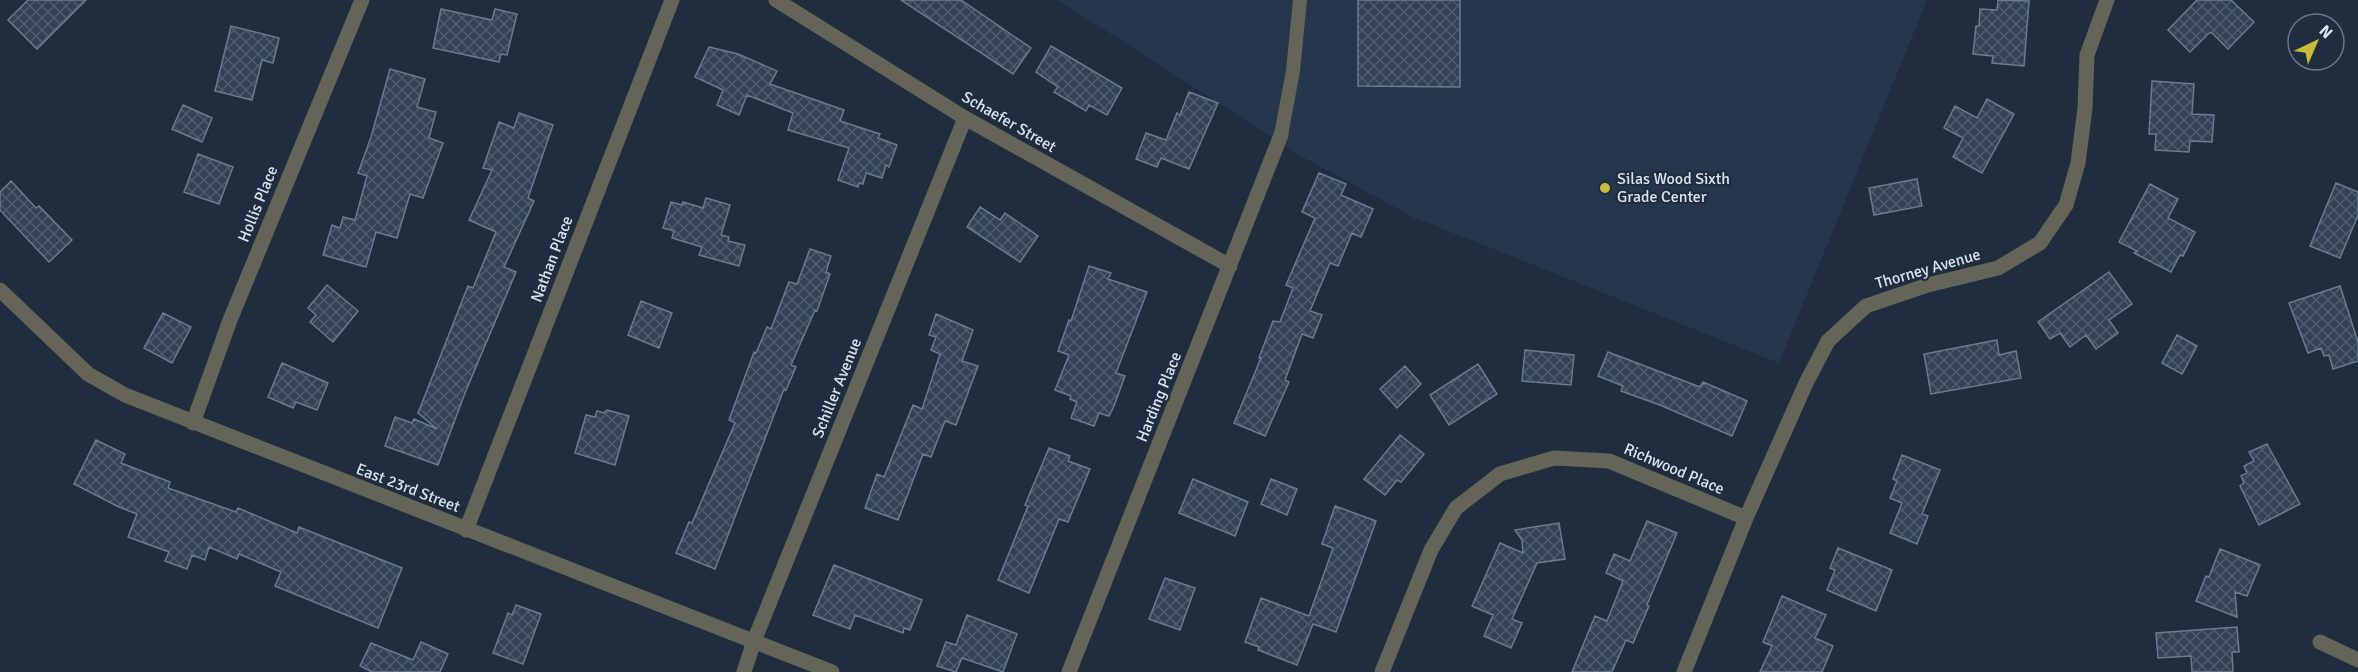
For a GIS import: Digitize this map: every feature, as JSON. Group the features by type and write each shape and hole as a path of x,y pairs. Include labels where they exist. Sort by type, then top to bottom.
{"street":[{"name":"Hollis Place","path":"193,423 230,320 362,0"},
{"name":"Nathan Place","path":"466,530 672,0"},
{"name":"Schaefer Street","path":"776,0 965,118 1230,266"},
{"name":"Thorney Avenue","path":"1684,672 1746,518 1806,383 1828,341 1866,306 1928,285 1998,268 2040,243 2066,205 2078,163 2085,108 2087,55 2107,0"},
{"name":"Schiller Avenue","path":"744,672 754,641 965,118"},
{"name":"Harding Place","path":"1069,672 1281,135"},
{"name":"East 23rd Street","path":"0,290 88,374 126,395 832,672"},
{"name":"Richwood Place","path":"1382,672 1431,550 1456,508 1500,474 1554,458 1609,461 1746,518"},
{"path":"2320,642 2358,660"}],"lane":[{"path":"1281,135 1293,71 1300,0"}],"shaded area":[{"name":"Silas Wood Sixth Grade Center","path":"1058,0 1927,0 1779,363 1413,217 1306,159"}],"building":[{"path":"28,0 86,0 37,49 8,20"},
{"path":"901,0 961,0 1031,48 1013,74"},
{"path":"1358,0 1460,0 1460,87 1358,86"},
{"path":"1998,0 2029,1 2024,66 1992,63 1993,56 1973,54 1980,9 1997,10"},
{"path":"2197,0 2231,0 2254,22 2228,49 2212,33 2209,33 2190,52 2168,30"},
{"path":"441,9 492,20 495,9 517,14 507,55 501,54 499,62 433,48"},
{"path":"231,26 279,38 273,63 262,60 252,100 215,91"},
{"path":"1051,46 1122,88 1107,115 1089,105 1086,111 1054,92 1058,87 1036,72"},
{"path":"709,47 738,54 777,71 770,84 844,110 840,121 880,134 878,138 897,145 889,167 886,165 882,178 866,173 863,184 859,183 858,187 838,180 849,148 788,130 793,113 747,95 739,115 717,105 723,90 695,77"},
{"path":"390,69 425,79 417,107 436,112 429,138 443,143 423,198 410,194 397,238 376,232 366,267 323,255 332,225 340,228 343,217 355,220 367,176 358,173 371,137"},
{"path":"2152,81 2194,84 2192,114 2214,115 2212,142 2190,141 2189,152 2155,150 2156,134 2149,134"},
{"path":"1189,92 1218,103 1189,169 1161,158 1157,167 1136,159 1146,133 1166,140 1177,113 1180,115"},
{"path":"1987,99 2014,114 1982,173 1953,157 1963,138 1944,128 1955,106 1977,118"},
{"path":"183,105 212,118 202,142 172,129"},
{"path":"519,113 553,125 528,198 534,201 504,267 516,272 465,393 438,465 385,446 395,417 412,423 414,419 437,429 418,413 468,286 473,288 496,232 469,220 492,170 483,168 499,122 514,128"},
{"path":"198,154 233,167 219,204 184,192"},
{"path":"1319,173 1346,184 1341,195 1373,209 1361,237 1352,233 1338,266 1330,263 1310,311 1322,315 1313,338 1302,334 1285,380 1289,382 1265,436 1234,423 1261,358 1259,358 1273,321 1280,322 1293,288 1286,285 1315,218 1302,212"},
{"path":"1917,179 1922,206 1874,215 1869,188"},
{"path":"11,181 36,208 39,206 72,240 49,262 0,210 0,192"},
{"path":"2336,183 2358,192 2358,215 2340,258 2310,246"},
{"path":"2150,184 2178,199 2168,218 2195,232 2183,256 2180,255 2171,272 2134,253 2137,251 2119,242"},
{"path":"706,198 730,205 721,235 729,237 728,241 745,245 739,266 699,255 702,247 672,238 674,231 663,228 671,202 682,205 683,202 703,208"},
{"path":"980,207 1000,220 1005,213 1038,236 1020,262 967,227"},
{"path":"810,249 831,256 826,272 830,274 817,311 815,310 791,365 796,367 786,390 784,389 715,569 676,553 689,522 692,523 735,423 729,420 754,352 756,353 767,327 771,329 789,282 797,284"},
{"path":"1089,266 1111,273 1108,279 1147,292 1116,373 1125,376 1114,406 1109,416 1099,413 1094,426 1071,418 1077,402 1070,399 1071,396 1055,390 1069,355 1058,351 1069,320 1071,321"},
{"path":"2109,272 2132,304 2109,320 2118,333 2096,349 2086,335 2070,347 2060,333 2050,339 2038,322"},
{"path":"327,285 358,311 333,342 310,322 316,315 308,308"},
{"path":"2340,286 2358,342 2358,361 2333,369 2329,355 2324,356 2321,348 2308,353 2289,303"},
{"path":"641,301 672,313 659,348 628,335"},
{"path":"163,313 191,327 172,363 144,348"},
{"path":"936,314 973,330 962,361 978,366 956,425 945,421 931,457 923,454 898,520 865,508 877,474 884,477 913,405 922,409 940,354 931,350 936,337 929,335"},
{"path":"2177,335 2197,346 2182,374 2162,363"},
{"path":"1997,340 1999,355 2016,351 2021,378 1931,394 1924,354"},
{"path":"1525,350 1574,355 1571,385 1522,381"},
{"path":"1608,352 1700,387 1703,382 1747,401 1732,436 1621,391 1623,386 1598,376"},
{"path":"282,363 328,383 317,410 296,402 293,408 268,397"},
{"path":"1478,364 1497,394 1449,425 1430,395"},
{"path":"1405,366 1421,384 1397,408 1380,389"},
{"path":"607,410 629,416 615,465 575,453 586,415 595,417 597,411 604,413"},
{"path":"1400,435 1424,454 1401,482 1397,480 1385,495 1364,479"},
{"path":"96,440 125,454 121,463 170,482 168,488 236,512 238,508 297,533 299,527 402,568 378,628 275,586 281,572 239,554 237,559 209,547 205,560 192,555 187,569 165,561 169,552 128,537 137,514 74,484"},
{"path":"2267,444 2300,504 2259,525 2240,486 2244,483 2241,476 2247,473 2244,466 2254,461 2249,452"},
{"path":"1049,448 1070,456 1068,461 1090,469 1068,522 1059,519 1029,593 998,580 1028,506 1025,505"},
{"path":"1902,455 1940,470 1922,514 1928,516 1917,544 1890,533 1902,503 1890,498 1897,481 1893,479"},
{"path":"1193,479 1248,502 1235,536 1179,513"},
{"path":"1271,479 1297,489 1287,515 1261,504"},
{"path":"1335,506 1376,521 1336,632 1313,624 1297,665 1258,650 1259,647 1245,642 1261,598 1309,616 1333,548 1322,544"},
{"path":"1647,521 1677,533 1633,643 1626,640 1612,672 1572,672 1595,616 1607,621 1623,581 1606,573 1614,554 1630,561"},
{"path":"1559,523 1565,559 1537,563 1512,619 1522,623 1511,648 1484,636 1493,615 1472,606 1500,543 1523,553 1522,540 1515,530"},
{"path":"1838,548 1892,570 1876,611 1827,590 1835,570 1830,568"},
{"path":"2220,549 2260,565 2247,596 2235,592 2237,617 2196,601"},
{"path":"834,565 922,600 910,630 904,628 903,633 855,615 850,629 813,615"},
{"path":"1165,578 1195,588 1180,630 1149,619"},
{"path":"1782,596 1826,615 1815,638 1833,646 1822,672 1760,672 1772,646 1763,642"},
{"path":"516,605 541,614 523,664 493,653 508,613 512,615"},
{"path":"967,615 1017,634 1003,672 962,658 956,672 937,666 946,642 956,645"},
{"path":"2237,627 2239,652 2232,652 2233,672 2192,672 2191,656 2158,658 2156,633"},
{"path":"421,642 448,654 440,672 372,672 360,666 371,643 413,660"}],"place":[{"name":"Silas Wood Sixth Grade Center","path":"1605,188"}]}
